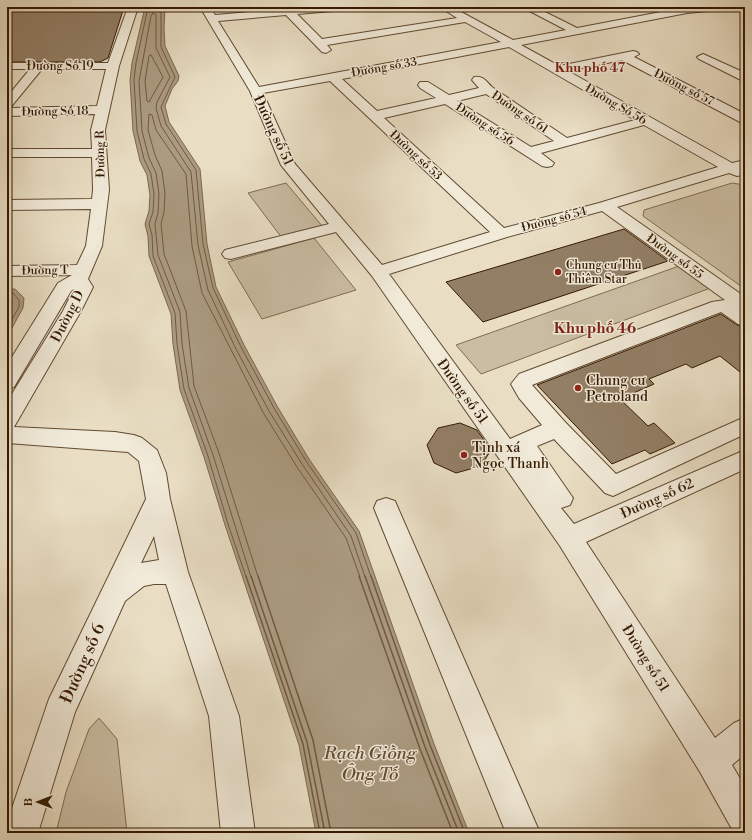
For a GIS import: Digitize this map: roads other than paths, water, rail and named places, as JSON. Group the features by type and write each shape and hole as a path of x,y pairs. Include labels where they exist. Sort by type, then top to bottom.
{"street":[{"name":"Đường R","path":"81,274 94,246 101,190 98,130 113,66 133,7"},
{"path":"209,13 289,12 345,7"},
{"name":"Đường Số 56","path":"445,7 645,121 738,166 745,177"},
{"path":"527,7 575,32"},
{"path":"512,44 687,10 717,7"},
{"path":"289,12 323,46 467,19"},
{"name":"Đường số 51","path":"209,13 256,91 288,165 378,272 514,447 569,538 711,761 745,819"},
{"name":"Đường số 33","path":"256,91 512,44"},
{"name":"Đường số 57","path":"557,70 628,55 745,119"},
{"path":"703,58 745,78"},
{"name":"Đường Số 19","path":"7,66 113,66"},
{"path":"7,105 39,66"},
{"name":"Đường số 53","path":"332,76 501,234"},
{"name":"Đường số 61","path":"478,80 488,90 565,142"},
{"name":"Đường số 56","path":"424,85 547,163"},
{"path":"374,116 488,90"},
{"name":"Đường Số 18","path":"7,112 103,110"},
{"name":"Đường số 61","path":"529,152 645,121"},
{"path":"7,153 99,153"},
{"name":"Đường số 54","path":"378,272 501,234 605,206 738,166"},
{"path":"7,205 99,204"},
{"name":"Đường số 55","path":"605,206 745,306"},
{"path":"231,254 339,226"},
{"name":"Đường T","path":"7,271 81,274"},
{"name":"Đường D","path":"7,382 64,287 81,274 84,287 72,311 7,421"},
{"path":"740,435 613,486 556,428 526,393 521,384 526,379 719,306 725,306 745,320"},
{"path":"556,428 514,447 561,498"},
{"path":"7,435 115,441 134,444 149,456 175,572 224,716 238,833"},
{"name":"Đường số 62","path":"569,538 745,459"},
{"name":"Đường số 6","path":"21,833 60,710 158,499"},
{"path":"386,508 523,833"},
{"path":"114,592 137,576 154,572 175,572"},
{"path":"711,761 745,734"}],"water":[{"name":"Rạch Giồng Ông Tố","path":"145,7 165,7 165,46 179,76 178,81 172,89 165,106 169,122 200,169 207,244 216,287 244,345 277,406 309,459 359,531 434,744 469,833 316,833 299,745 225,525 204,457 180,390 173,344 171,314 149,256 148,236 145,224 149,211 150,195 147,175 140,161 133,131 130,80 132,63"},
{"path":"7,289 15,289 24,298 23,308 7,337 7,311 11,303 7,301"}],"place":[{"name":"Chung cư Thủ Thiêm Star","path":"558,272"},
{"name":"Chung cư Petroland","path":"578,388"},
{"name":"Tịnh xá Ngọc Thanh","path":"464,455"}],"district":[{"name":"Khu phố 47","path":"590,67"},
{"name":"Khu phố 46","path":"595,328"}]}
